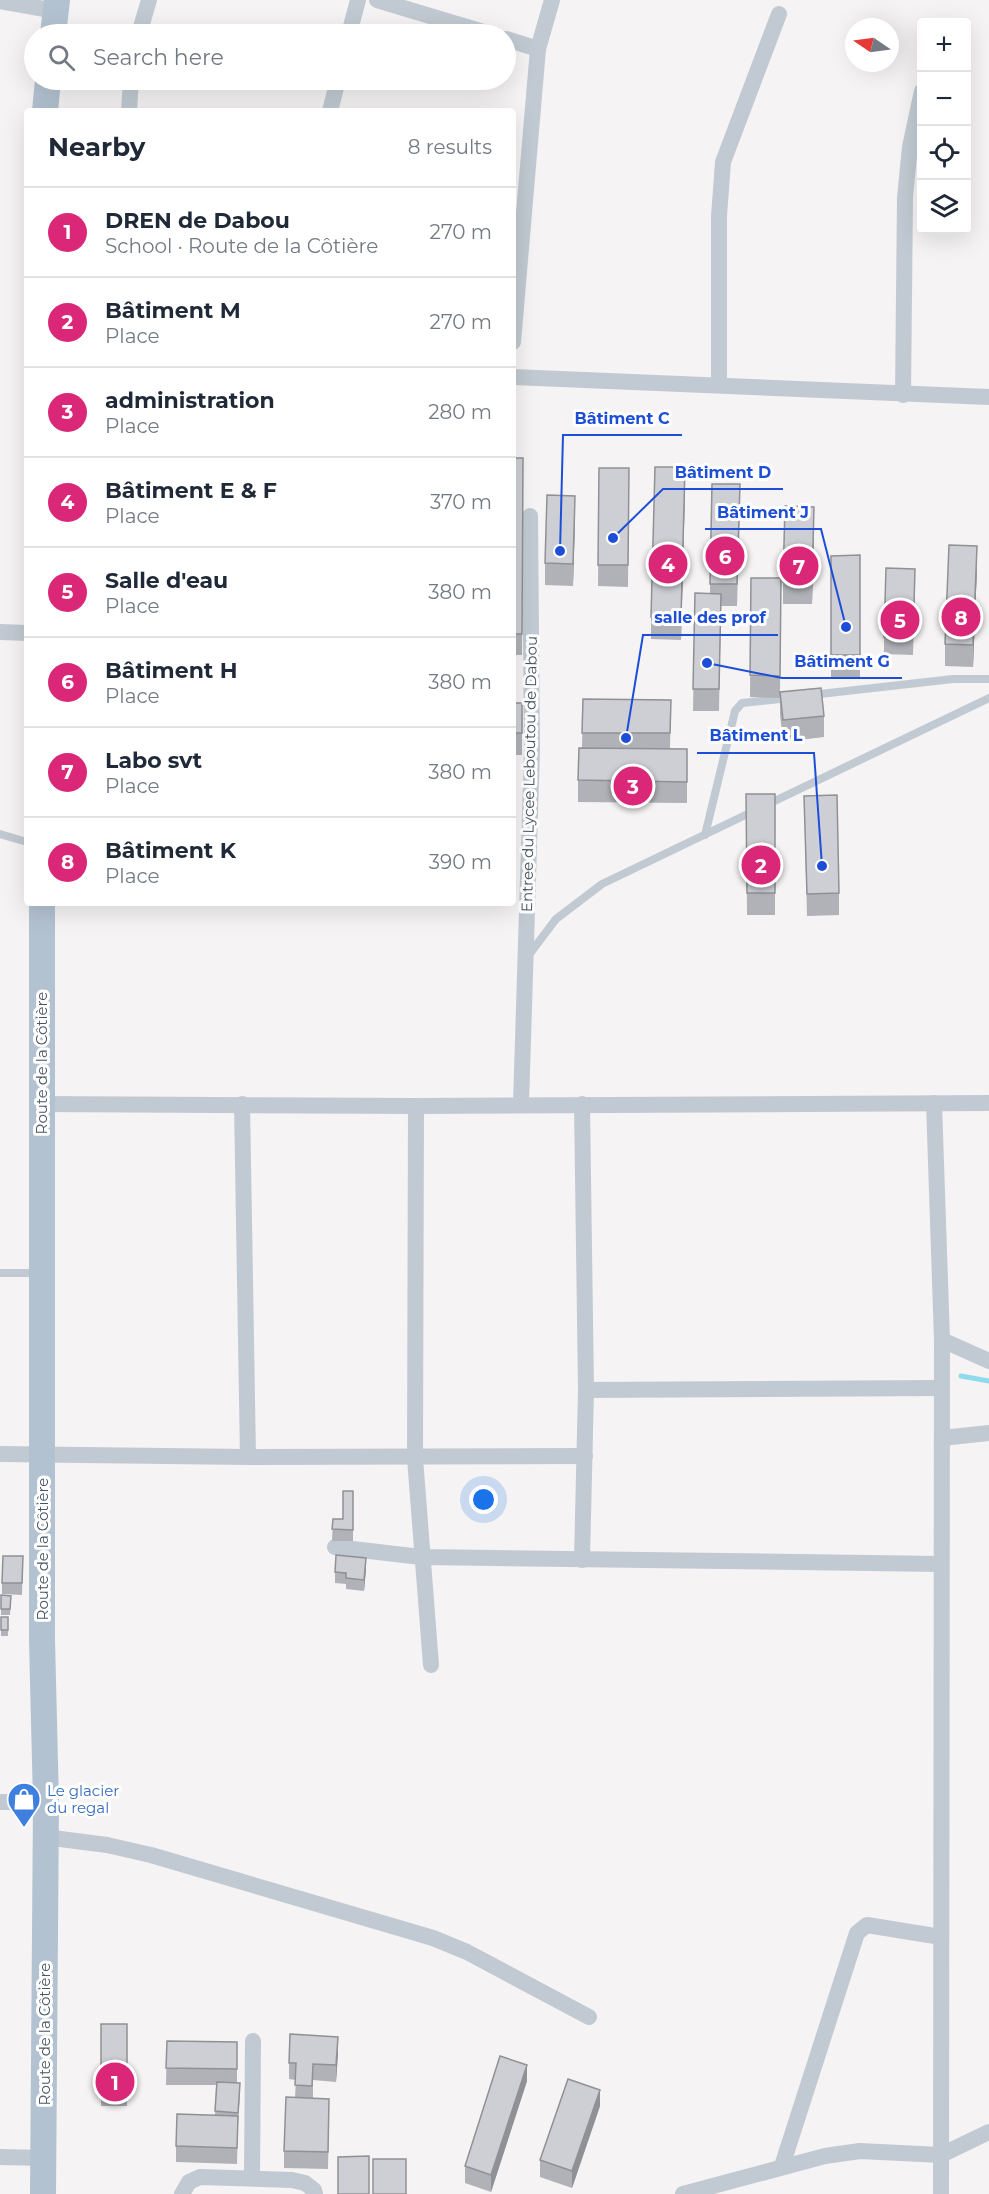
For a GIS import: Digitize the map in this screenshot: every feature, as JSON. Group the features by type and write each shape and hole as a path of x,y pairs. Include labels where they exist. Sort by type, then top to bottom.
{"main road":[{"path":"45,108 47,90"},
{"name":"Route de la Côtière","path":"42,906 42,1454 46,1802 44,2193"}],"street":[{"path":"143,24 149,0"},
{"path":"352,24 358,0"},
{"path":"377,0 457,24"},
{"path":"516,307 538,49 552,0"},
{"path":"0,2 55,15"},
{"path":"719,385 719,216 723,162 779,14"},
{"path":"516,42 538,49"},
{"path":"129,108 130,90"},
{"path":"331,108 335,90"},
{"path":"903,394 905,197 910,147 917,111"},
{"path":"516,377 989,397"},
{"name":"Entree du Lycee Leboutou de Dabou","path":"521,1104 532,750 530,516"},
{"path":"0,632 24,633"},
{"path":"41,1104 416,1106 989,1102"},
{"path":"934,1103 942,1340 940,1388 942,1438 941,2194"},
{"path":"242,1104 248,1457"},
{"path":"582,1104 586,1390 582,1560"},
{"path":"416,1106 415,1458 431,1665"},
{"path":"942,1340 989,1361"},
{"path":"586,1390 940,1388"},
{"path":"942,1438 989,1433"},
{"path":"0,1454 415,1458 585,1456"},
{"path":"335,1548 421,1557 941,1564"},
{"path":"0,1802 46,1802"},
{"path":"45,1837 107,1845 152,1855 434,1938 467,1952 590,2017"},
{"path":"782,2166 857,1933 867,1925 941,1937"},
{"path":"252,2177 253,2041"},
{"path":"683,2194 782,2166 861,2151 941,2155 989,2132"},
{"path":"0,2157 43,2158"},
{"path":"182,2194 189,2182 200,2177 252,2177 305,2183 314,2190 315,2194"}],"lane":[{"path":"705,835 728,731 735,711 742,703 953,678 989,679"},
{"path":"525,959 556,919 602,884 989,698"},
{"path":"0,834 24,841"},
{"path":"0,1273 43,1273"}],"building":[{"path":"516,458 523,458 522,634 516,634"},
{"path":"655,467 685,467 681,618 651,617"},
{"path":"599,468 629,468 628,565 598,565"},
{"path":"712,484 740,484 737,584 710,584"},
{"path":"547,495 575,496 573,564 545,563"},
{"path":"785,506 814,507 812,583 783,582"},
{"path":"949,545 977,546 973,645 945,644"},
{"path":"860,555 860,655 831,655 831,556"},
{"path":"886,568 915,569 913,638 884,637"},
{"path":"751,578 781,578 780,676 750,675"},
{"path":"695,593 721,594 719,689 693,689"},
{"path":"821,688 824,716 783,720 780,692"},
{"path":"583,699 671,700 670,733 582,733"},
{"path":"516,703 522,703 522,733 516,733"},
{"path":"579,748 687,749 687,782 578,780"},
{"path":"746,794 775,794 775,893 747,893"},
{"path":"837,795 839,893 807,894 804,796"},
{"path":"343,1491 353,1491 353,1530 332,1529 333,1519 343,1519"},
{"path":"336,1555 366,1558 364,1580 346,1578 346,1573 335,1572"},
{"path":"3,1556 23,1556 22,1583 2,1583"},
{"path":"1,1595 11,1596 10,1609 1,1609"},
{"path":"1,1617 8,1617 8,1630 1,1630"},
{"path":"101,2024 127,2024 127,2089 101,2089"},
{"path":"290,2034 338,2037 336,2065 313,2064 312,2086 295,2085 296,2063 289,2063"},
{"path":"167,2041 237,2042 237,2069 166,2068"},
{"path":"500,2056 527,2065 491,2175 465,2166"},
{"path":"568,2079 600,2090 572,2171 540,2160"},
{"path":"217,2082 240,2083 238,2113 215,2111"},
{"path":"286,2097 329,2099 328,2152 284,2151"},
{"path":"177,2114 238,2116 237,2148 176,2146"},
{"path":"369,2156 369,2194 338,2194 338,2157"},
{"path":"373,2159 406,2159 406,2194 373,2194"}],"waterway":[{"path":"961,1376 989,1381"}],"place":[{"name":"Bâtiment D","path":"613,538"},
{"name":"Bâtiment C","path":"560,551"},
{"name":"Bâtiment H","path":"725,556"},
{"name":"Bâtiment E & F","path":"668,564"},
{"name":"Labo svt","path":"799,566"},
{"name":"Bâtiment K","path":"961,617"},
{"name":"Salle d'eau","path":"900,620"},
{"name":"Bâtiment J","path":"846,627"},
{"name":"Bâtiment G","path":"707,663"},
{"name":"salle des prof","path":"626,738"},
{"name":"administration","path":"633,786"},
{"name":"Bâtiment M","path":"761,865"},
{"name":"Bâtiment L","path":"822,866"},
{"name":"Le glacier du regal","path":"24,1828"},
{"name":"DREN de Dabou","path":"115,2082"}]}
